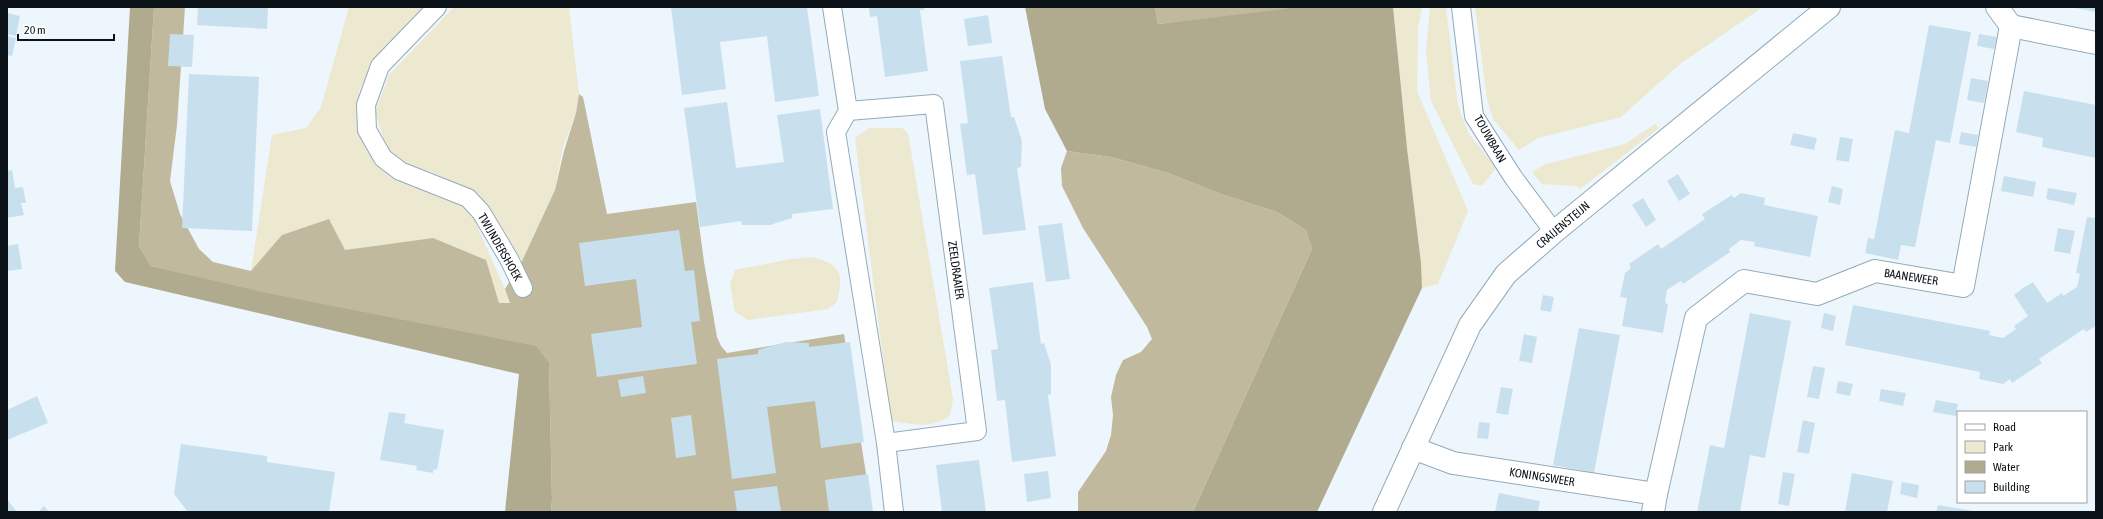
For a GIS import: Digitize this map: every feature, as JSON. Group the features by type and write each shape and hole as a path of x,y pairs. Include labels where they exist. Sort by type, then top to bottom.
{"street":[{"name":"CRAIJENSTEIJN","path":"1384,512 1412,448 1470,325 1506,274 1554,232 1829,7"},
{"path":"1997,7 2011,26 2096,43"},
{"name":"BAANEWEER","path":"1655,503 1696,318 1744,281 1817,294 1875,271 1963,286 2011,26"},
{"name":"KONINGSWEER","path":"1412,448 1453,463 1655,503"}],"lane":[{"name":"TWIJNDERSHOEK","path":"437,7 380,66 366,105 367,130 383,158 400,171 468,198 481,212 509,259 523,288"},
{"path":"832,7 848,111 836,132 886,443 894,512"},
{"name":"TOUWBAAN","path":"1461,7 1474,116 1513,177 1554,232"},
{"name":"ZEELDRAAIER","path":"848,111 934,104 977,431 886,443"}],"green space":[{"path":"349,7 424,7 375,59 359,91 360,120 386,171 446,200 457,200 475,221 511,303 499,303 433,238 345,250 251,271 272,135 306,128 321,107"},
{"path":"454,7 569,7 579,94 576,113 563,147 555,190 522,261 486,202 432,172 402,163 386,146 375,112 389,75"},
{"path":"1393,7 1422,7 1418,28 1417,91 1468,211 1438,284 1422,288 1421,263 1407,148"},
{"path":"1430,7 1446,7 1458,106 1469,134 1496,168 1482,186 1473,184 1431,101 1426,51"},
{"path":"1475,7 1763,7 1680,64 1621,117 1538,138 1519,150 1493,119 1487,99"},
{"path":"1655,124 1659,128 1580,189 1577,186 1542,184 1532,172 1546,164 1625,144"},
{"path":"869,128 902,128 908,133 953,399 950,416 936,423 922,424 891,421 855,138"},
{"path":"812,257 829,263 838,272 840,277 837,302 828,309 748,320 735,312 730,284 735,270 791,259"}],"shaded area":[{"path":"154,7 185,7 177,125 170,181 180,214 199,249 213,262 251,271 282,235 329,219 345,250 433,238 486,260 499,303 510,303 505,289 522,261 555,190 564,151 576,113 579,94 583,97 607,214 696,202 704,262 717,337 721,346 727,353 844,334 872,512 551,512 549,363 151,266 139,246"},
{"path":"1155,7 1312,7 1158,24"},
{"path":"1067,151 1111,157 1168,173 1221,194 1277,212 1306,230 1312,249 1193,512 1078,512 1078,492 1106,451 1111,435 1113,415 1111,397 1116,375 1123,360 1141,352 1152,339 1147,327 1083,228 1062,186 1061,168"}],"water":[{"path":"130,7 154,7 139,246 151,266 262,292 536,346 549,363 551,512 505,512 519,374 125,282 115,271"},
{"path":"1025,7 1155,7 1158,24 1301,7 1393,7 1407,148 1421,263 1422,288 1317,512 1193,512 1312,249 1306,230 1277,212 1221,194 1168,173 1111,157 1067,151 1045,109"}],"building":[{"path":"198,7 268,7 267,29 197,25"},
{"path":"671,7 807,7 819,96 775,102 767,36 720,42 726,89 682,95"},
{"path":"869,7 924,7 924,10 920,10 928,71 885,77 877,16 870,17"},
{"path":"2096,7 2096,12 2075,8"},
{"path":"7,13 20,16 16,36 7,34"},
{"path":"988,15 992,43 968,46 964,19"},
{"path":"1929,25 1971,32 1950,143 1936,140 1915,247 1901,245 1898,260 1865,253 1868,238 1874,239 1895,130 1909,133"},
{"path":"170,34 194,35 192,67 168,66"},
{"path":"1979,34 1997,37 1994,49 1977,46"},
{"path":"7,36 16,38 12,56 7,55"},
{"path":"1002,56 1011,117 1014,117 1022,141 1021,167 1017,168 1026,230 983,235 975,174 967,175 960,124 968,123 960,61"},
{"path":"189,74 259,77 252,231 182,228"},
{"path":"1971,78 1988,81 1984,103 1967,100"},
{"path":"2024,91 2096,105 2096,158 2042,147 2043,138 2016,132"},
{"path":"727,102 736,168 784,162 777,115 820,109 833,209 792,214 792,218 770,225 742,225 741,221 700,227 684,108"},
{"path":"1961,132 1978,135 1976,147 1959,144"},
{"path":"1793,133 1817,138 1814,150 1790,145"},
{"path":"1840,137 1853,139 1849,162 1836,160"},
{"path":"12,170 15,188 23,187 26,203 21,203 24,215 7,218 7,171"},
{"path":"1678,174 1690,194 1679,201 1667,181"},
{"path":"2004,176 2036,182 2033,197 2001,191"},
{"path":"1832,186 1843,189 1840,205 1828,202"},
{"path":"2048,188 2077,193 2074,205 2046,199"},
{"path":"1741,193 1765,198 1764,205 1818,216 1810,257 1754,246 1755,242 1741,240 1729,249 1730,252 1683,284 1681,281 1667,290 1665,303 1668,304 1663,333 1622,326 1627,298 1620,297 1625,273 1631,268 1629,264 1658,244 1661,249 1705,219 1702,214 1732,195 1734,198"},
{"path":"1643,198 1656,220 1646,227 1632,205"},
{"path":"2087,217 2096,218 2096,326 2086,332 2084,329 2039,359 2042,363 2012,383 2010,379 2003,384 1979,379 1980,372 1845,345 1853,305 1990,331 1989,335 2003,338 2016,329 2014,326 2028,316 2014,295 2023,288 2033,282 2047,303 2062,293 2063,296 2077,287 2080,274 2076,273"},
{"path":"1062,223 1070,279 1046,282 1038,226"},
{"path":"2058,228 2075,231 2070,254 2054,251"},
{"path":"679,230 685,271 694,270 700,321 691,322 697,364 597,377 591,334 642,327 636,279 585,286 579,243"},
{"path":"18,244 22,269 7,271 7,246"},
{"path":"1033,282 1041,344 1044,343 1051,365 1051,394 1048,395 1056,456 1012,462 1005,400 997,401 991,350 998,349 989,288"},
{"path":"1543,295 1554,297 1551,312 1540,310"},
{"path":"1750,313 1791,321 1765,458 1750,455 1740,512 1697,512 1710,445 1724,448"},
{"path":"1824,313 1836,316 1833,331 1821,328"},
{"path":"1579,328 1620,335 1594,473 1553,465"},
{"path":"1524,334 1537,337 1532,363 1519,361"},
{"path":"786,342 809,343 809,347 850,342 864,442 821,448 815,401 767,407 776,473 732,479 717,359 758,354 758,350"},
{"path":"1813,366 1825,368 1819,399 1807,397"},
{"path":"643,376 646,393 621,397 618,380"},
{"path":"1838,381 1853,384 1850,396 1836,393"},
{"path":"1501,387 1513,389 1508,415 1496,413"},
{"path":"1881,389 1906,393 1903,406 1879,401"},
{"path":"37,396 48,423 7,440 7,410"},
{"path":"1936,400 1958,404 1956,416 1933,412"},
{"path":"389,412 406,414 404,423 444,430 437,470 434,469 433,473 416,470 417,466 380,460"},
{"path":"691,415 696,455 676,458 671,418"},
{"path":"1803,420 1815,423 1809,454 1797,452"},
{"path":"1479,422 1490,423 1488,439 1477,438"},
{"path":"181,444 267,456 267,462 335,472 329,512 188,512 174,494"},
{"path":"979,460 986,512 942,512 936,465"},
{"path":"1048,471 1051,498 1027,502 1024,474"},
{"path":"1783,472 1795,474 1789,506 1778,504"},
{"path":"1852,473 1893,481 1887,512 1845,512"},
{"path":"868,474 873,512 829,512 825,480"},
{"path":"1902,482 1919,485 1917,498 1900,494"},
{"path":"777,486 781,512 737,512 734,491"},
{"path":"1499,493 1540,501 1538,512 1495,512"},
{"path":"7,499 17,512 7,512"},
{"path":"1938,505 1974,511 1974,512 1936,512"},
{"path":"44,506 49,512 38,512"}]}
